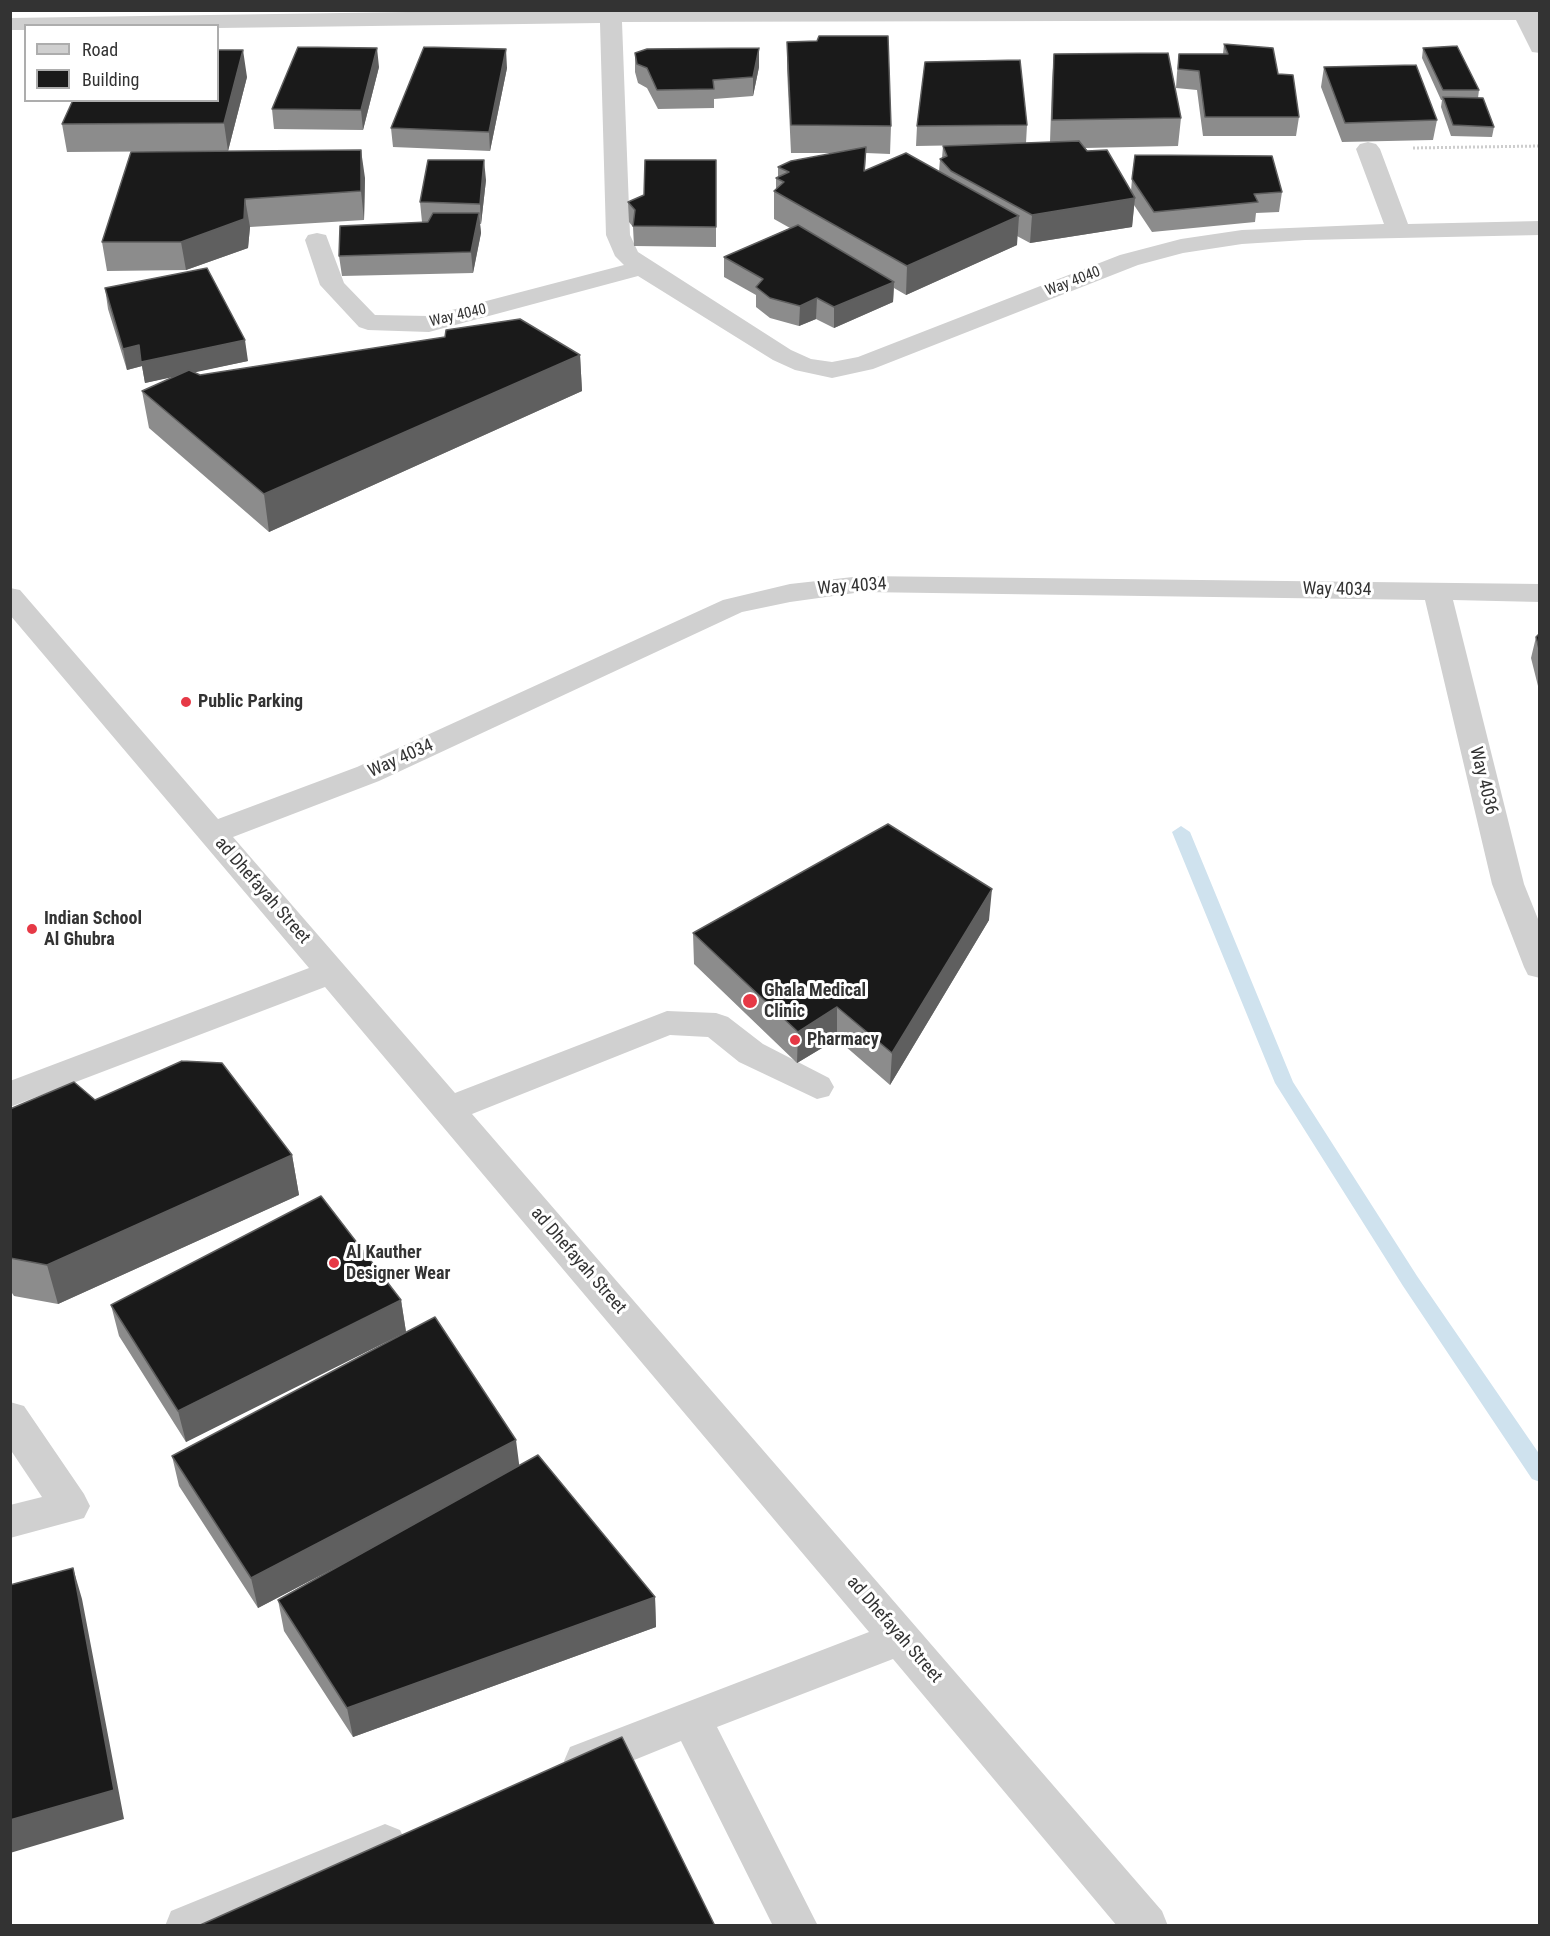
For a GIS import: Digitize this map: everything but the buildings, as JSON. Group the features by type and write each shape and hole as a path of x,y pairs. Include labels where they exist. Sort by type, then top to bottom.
{"street":[{"path":"10,24 128,16 962,13 1531,14 1539,47"},
{"name":"Way 4040","path":"611,16 618,236 627,256 642,268 782,355 804,365 832,370 864,364 1129,260 1181,246 1242,237 1305,233 1539,228"},
{"path":"1368,149 1399,231"},
{"name":"Way 4040","path":"317,240 332,285 368,322 429,324 642,268"},
{"name":"Way 4034","path":"213,833 368,774 733,606 790,593 862,584 1539,593"},
{"name":"Way 4036","path":"1437,592 1508,884 1539,967"},
{"name":"ad Dhefayah Street","path":"10,596 1146,1926"},
{"path":"10,1095 332,972"},
{"path":"448,1109 667,1023 716,1025 751,1053 817,1087"},
{"path":"10,1417 70,1506 10,1522"},
{"path":"548,1776 691,1718 901,1638"},
{"path":"691,1718 796,1926"},
{"path":"187,1926 417,1831"}],"path":[{"path":"1368,149 1539,146"}],"waterway":[{"path":"1181,832 1284,1083 1410,1281 1540,1473"}],"place":[{"name":"Public Parking","path":"186,702"},
{"name":"Indian School Al Ghubra","path":"32,929"},
{"name":"Ghala Medical Clinic","path":"750,1001"},
{"name":"Pharmacy","path":"795,1040"},
{"name":"Al Kauther Designer Wear","path":"334,1263"}]}
